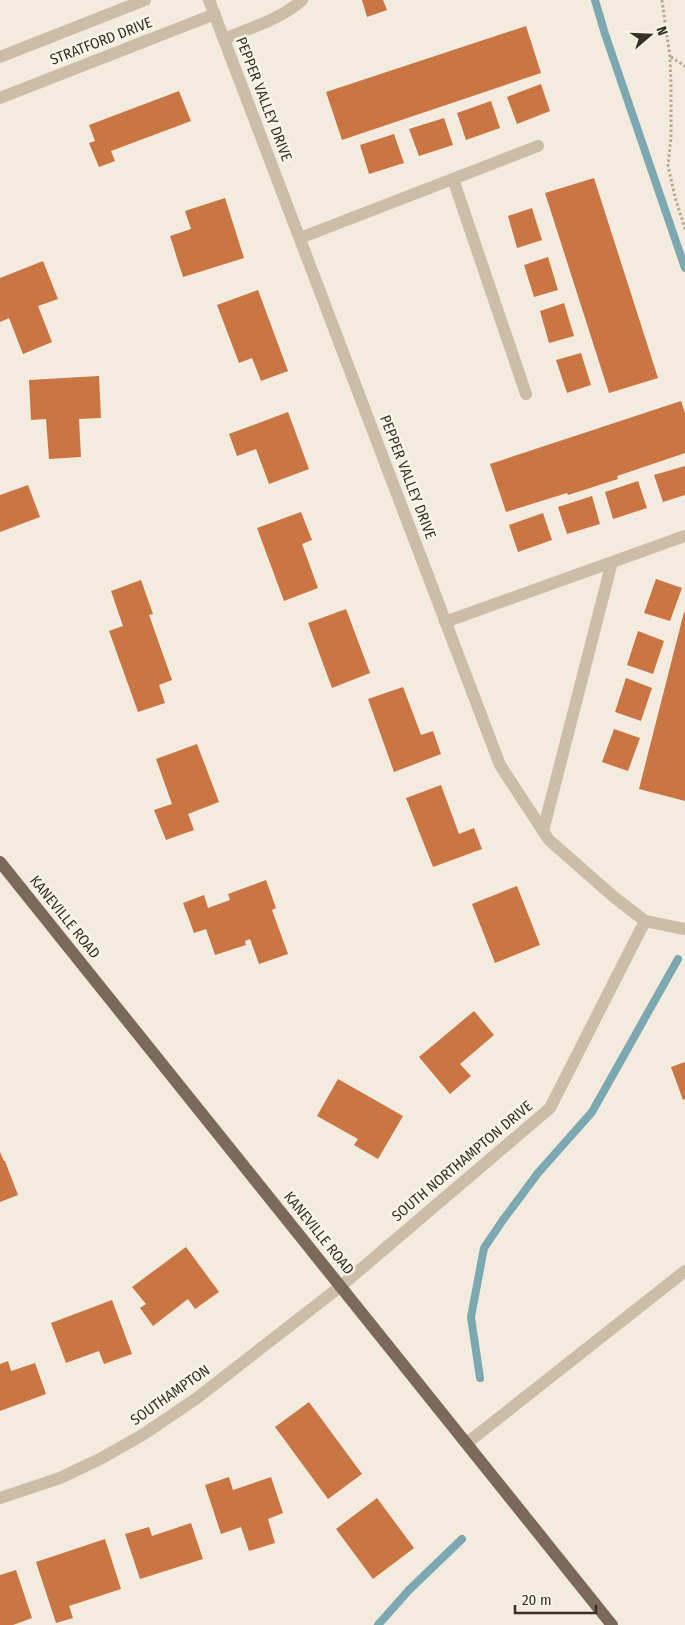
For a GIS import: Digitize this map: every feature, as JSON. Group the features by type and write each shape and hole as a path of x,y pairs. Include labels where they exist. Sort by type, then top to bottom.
{"main road":[{"name":"KANEVILLE ROAD","path":"0,862 612,1625"}],"street":[{"name":"STRATFORD DRIVE","path":"0,57 145,0"},
{"name":"PEPPER VALLEY DRIVE","path":"210,0 500,765 549,840 607,891 645,921"},
{"path":"224,39 283,14 294,8 302,0"},
{"name":"STRATFORD DRIVE","path":"0,98 215,14"},
{"path":"300,238 538,146"},
{"path":"453,179 526,394"},
{"path":"446,622 685,536"},
{"path":"543,831 612,562"},
{"path":"645,921 685,930"},
{"name":"SOUTH NORTHAMPTON DRIVE","path":"341,1286 550,1108 645,921"},
{"path":"467,1443 685,1271"},
{"name":"SOUTHAMPTON","path":"0,1498 60,1478 102,1458 144,1434 197,1398 341,1286"}],"path":[{"path":"662,0 670,57 671,137 668,166 675,198 685,229"},
{"path":"670,57 685,66"}],"building":[{"path":"362,0 383,0 387,10 367,17"},
{"path":"526,26 541,73 342,140 326,92"},
{"path":"541,84 550,111 517,124 507,97"},
{"path":"179,91 191,121 111,151 115,161 99,167 89,143 95,141 89,125"},
{"path":"491,101 500,128 466,140 457,113"},
{"path":"444,118 453,145 419,156 409,129"},
{"path":"394,134 404,163 369,174 360,145"},
{"path":"594,178 658,378 609,393 545,193"},
{"path":"225,198 244,258 183,277 170,236 191,229 185,211"},
{"path":"532,208 542,240 517,248 508,216"},
{"path":"548,257 558,290 534,297 524,265"},
{"path":"43,261 58,299 38,306 52,342 23,354 9,318 0,322 0,278"},
{"path":"258,290 288,371 261,381 252,358 239,363 217,305"},
{"path":"564,303 574,336 549,343 540,311"},
{"path":"581,353 591,385 567,393 556,360"},
{"path":"99,376 101,418 79,419 81,457 49,459 46,419 31,420 29,380"},
{"path":"681,401 685,413 685,453 617,476 618,479 506,512 490,464"},
{"path":"288,412 309,469 269,484 256,449 237,456 229,434"},
{"path":"685,466 685,495 663,502 654,475"},
{"path":"638,481 647,508 613,519 605,492"},
{"path":"28,485 40,517 0,532 0,495"},
{"path":"592,496 600,524 567,534 558,507"},
{"path":"301,512 312,540 302,544 318,588 284,601 257,528"},
{"path":"543,513 552,540 518,552 509,525"},
{"path":"656,579 682,588 670,621 644,613"},
{"path":"141,580 153,614 149,615 172,680 159,685 165,703 138,712 109,631 123,626 111,591"},
{"path":"346,609 370,673 332,688 308,623"},
{"path":"685,613 685,801 639,789"},
{"path":"638,631 664,641 653,674 627,665"},
{"path":"626,678 652,688 641,721 615,712"},
{"path":"403,687 421,735 433,731 441,754 394,772 368,699"},
{"path":"614,729 640,738 628,771 602,762"},
{"path":"197,744 219,802 188,814 194,830 166,840 154,810 172,804 156,759"},
{"path":"441,785 459,834 474,828 482,849 433,867 406,798"},
{"path":"266,880 276,908 272,910 288,954 259,964 250,939 245,941 246,945 215,955 206,929 194,933 183,903 204,895 208,908 230,900 228,894"},
{"path":"517,886 540,945 495,963 472,904"},
{"path":"474,1011 494,1035 460,1064 471,1076 450,1094 419,1057"},
{"path":"685,1062 685,1099 683,1100 671,1067"},
{"path":"338,1079 403,1116 378,1159 354,1145 358,1139 317,1116"},
{"path":"0,1152 18,1195 0,1202"},
{"path":"186,1247 219,1292 195,1309 188,1299 153,1326 140,1308 146,1304 132,1287"},
{"path":"112,1300 132,1354 104,1364 99,1351 66,1363 51,1323"},
{"path":"8,1361 11,1371 35,1363 46,1394 0,1411 0,1364"},
{"path":"309,1402 362,1474 328,1499 275,1427"},
{"path":"229,1477 233,1490 271,1477 283,1513 268,1519 275,1543 249,1551 241,1527 221,1534 205,1485"},
{"path":"377,1498 414,1548 373,1579 336,1529"},
{"path":"191,1523 203,1559 140,1579 125,1534 149,1527 152,1536"},
{"path":"105,1539 121,1589 69,1606 73,1618 56,1623 36,1562"},
{"path":"16,1570 32,1618 13,1625 0,1625 0,1575"}],"waterway":[{"path":"595,0 685,268"},
{"path":"480,1378 471,1317 484,1248 538,1173 592,1112 678,959"},
{"path":"378,1625 409,1590 462,1539"}]}
